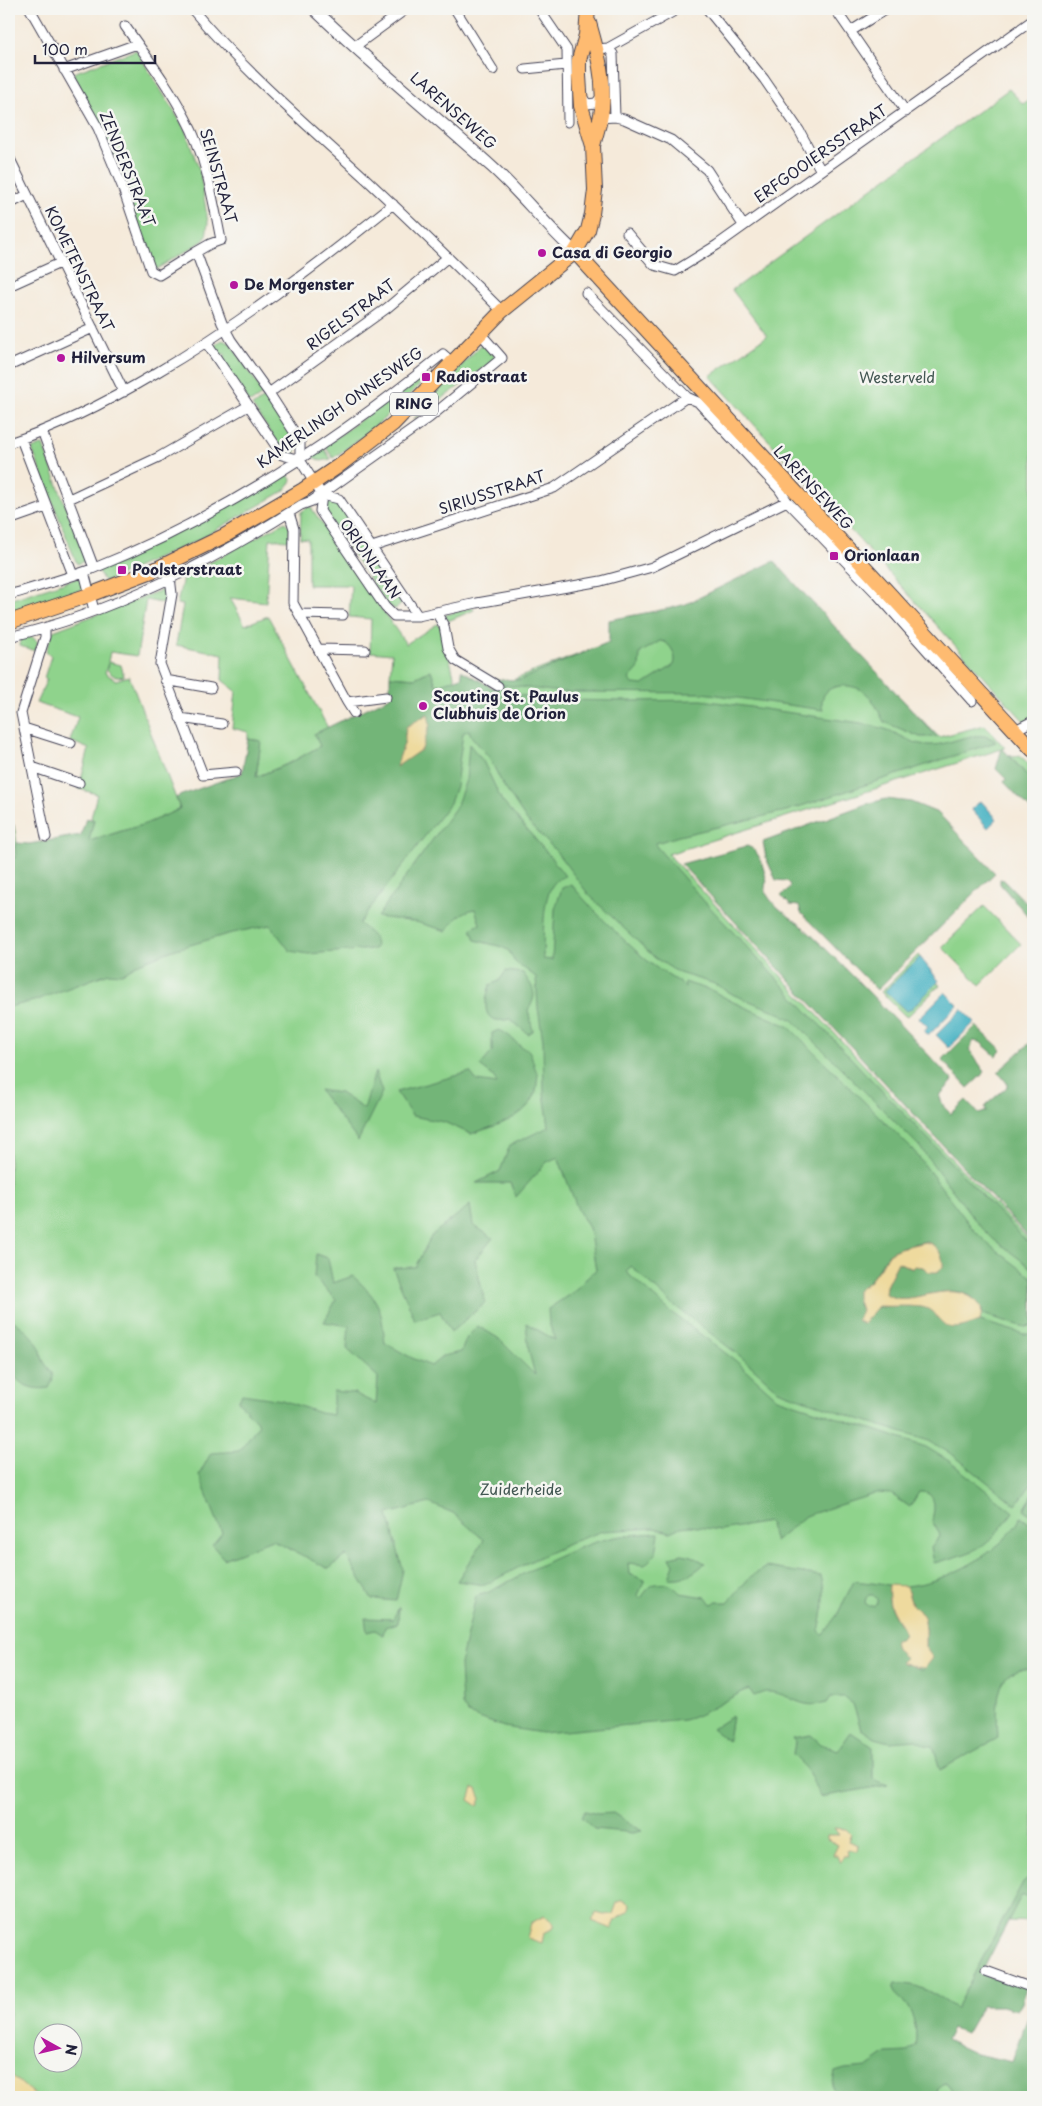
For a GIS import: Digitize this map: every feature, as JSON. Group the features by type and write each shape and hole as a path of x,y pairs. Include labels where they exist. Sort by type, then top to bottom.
{"main road":[{"name":"RING","path":"570,247 586,235 592,214 595,190 593,146 584,118 580,93 590,69 603,48 588,14"},
{"name":"RING","path":"588,14 581,50 602,95 600,118 593,146"},
{"name":"LARENSEWEG","path":"570,247 1033,750"},
{"name":"KAMERLINGH ONNESWEG","path":"9,622 50,614 91,602 121,590 152,571 224,536 281,504 314,482 393,424 502,311 555,269 570,247"}],"street":[{"path":"192,9 280,100 393,204 502,311"},
{"name":"LARENSEWEG","path":"314,9 354,47 494,169 570,247"},
{"path":"354,47 406,9"},
{"path":"455,9 493,70"},
{"path":"539,9 566,50 568,122"},
{"path":"603,48 678,9"},
{"path":"707,9 769,86 799,130 821,171"},
{"path":"835,9 852,31 906,112"},
{"path":"852,31 886,9"},
{"name":"ZENDERSTRAAT","path":"32,12 98,128 122,186 151,271 159,275 196,252"},
{"name":"ERFGOOIERSSTRAAT","path":"627,233 654,264 675,271 717,245 1033,20"},
{"name":"SEINSTRAAT","path":"125,26 166,84 196,140 212,196 221,240 196,252"},
{"path":"64,70 137,44"},
{"path":"603,48 613,54 616,117"},
{"path":"566,50 581,50"},
{"path":"525,69 566,65"},
{"path":"580,93 587,104 596,104 602,95"},
{"path":"600,118 616,117 670,140 707,170 743,226"},
{"name":"KOMETENSTRAAT","path":"9,157 124,392"},
{"path":"9,204 27,195"},
{"path":"9,443 42,431 124,392 206,344 303,275 393,204"},
{"path":"196,252 226,330"},
{"name":"RIGELSTRAAT","path":"269,393 387,308 448,257"},
{"path":"9,286 60,263"},
{"name":"LARENSEWEG","path":"586,293 687,397 698,402 779,489 787,501 877,594 972,701"},
{"path":"9,366 93,328"},
{"name":"ORIONLAAN","path":"226,330 300,441 300,460 322,495 320,511 385,607 394,616 418,616 477,602 602,581 652,568 787,501"},
{"name":"KAMERLINGH ONNESWEG","path":"9,637 46,629 91,602 170,578 322,495 429,418 502,358 480,333"},
{"path":"206,344 282,455 300,460"},
{"name":"KAMERLINGH ONNESWEG","path":"9,596 94,568 225,506 300,460 375,407 443,354 452,362"},
{"name":"SIRIUSSTRAAT","path":"372,547 554,488 687,397"},
{"path":"69,499 159,457 248,406"},
{"path":"42,431 94,568"},
{"path":"21,439 73,575"},
{"name":"ORIONLAAN","path":"322,495 339,498 418,616"},
{"path":"9,520 46,507"},
{"path":"289,513 294,530 292,603 354,713"},
{"path":"84,572 91,602"},
{"path":"170,578 172,594 160,664 165,680 203,775 236,772"},
{"path":"436,612 444,626 448,648 455,660 498,686"},
{"path":"298,614 343,616"},
{"path":"46,629 21,713 46,837"},
{"path":"318,649 366,650"},
{"path":"165,680 211,688"},
{"path":"347,702 386,697"},
{"path":"180,718 222,724"},
{"path":"1014,730 1033,721"},
{"path":"24,728 71,743"},
{"path":"32,767 79,783"},
{"path":"986,1971 1033,1988"}],"green space":[{"path":"136,50 185,129 200,172 208,223 206,237 203,241 155,270 126,192 126,180 73,73"},
{"name":"Westerveld","path":"1009,89 1023,104 1033,97 1033,731 710,376 767,336 732,290"},
{"path":"222,340 230,343 264,394 250,403 220,359 226,356 224,353 220,358 215,350 216,345"},
{"path":"481,345 487,345 485,347 496,357 495,360 413,420 437,391"},
{"path":"423,374 427,377 394,410 333,458 325,446"},
{"path":"266,397 297,442 294,454 286,454 252,406"},
{"path":"43,445 85,558 85,561 77,564 32,449"},
{"path":"323,447 331,459 321,461 311,456"},
{"path":"286,472 292,481 284,491 198,540 107,581 103,580 97,569"},
{"path":"331,498 337,501 401,596 402,602 397,608 388,606 323,510 324,501"},
{"path":"310,506 406,644 437,624 442,627 455,680 436,685 431,670 415,678 390,676 392,654 370,652 371,619 349,617 351,585 308,585 308,539 300,538 301,512"},
{"path":"285,522 290,527 289,540 270,539 266,602 230,598 245,625 268,616 328,728 314,734 321,746 290,763 256,777 261,741 248,739 248,732 232,728 236,691 222,680 223,654 176,645 183,605 177,604 183,577"},
{"path":"774,561 937,737 920,737 884,722 870,697 853,687 844,686 829,689 824,694 822,701 823,710 703,693 560,692 503,685 494,679 520,680 609,642 609,620 686,604","holes":["660,641 665,642 673,652 675,658 674,665 643,685 633,684 629,679 639,668 640,653"]},
{"path":"80,577 84,589 35,607 9,614 9,600"},
{"name":"Zuiderheide","path":"167,588 166,604 146,600 137,656 110,652 108,662 121,665 124,676 117,677 111,674 107,670 108,663 105,673 116,680 129,676 180,809 171,813 610,642 712,608 855,652 939,737 985,725 1005,748 668,854 1033,1244 1033,1891 1028,1896 1033,1896 1033,1922 1008,1921 916,2097 9,2097 9,861 95,842 125,830 88,842 94,820 91,818 97,794 79,789 79,787 89,749 70,741 78,717 36,703 47,679 44,678 51,656 46,651 53,631"},
{"path":"473,607 474,610 448,621 445,615"},
{"path":"32,637 38,642 35,651 20,646 21,639"},
{"path":"431,670 436,685 462,677 461,670 502,693 559,700 702,700 861,723 888,730 926,745 940,744 974,736 990,738 996,742 786,811 679,836 656,843 656,846 703,900 863,1071 1033,1248 1033,1269 993,1239 978,1224 919,1146 793,1020 734,995 715,984 679,973 655,958 589,895 555,850 527,821 503,785 489,757 471,736 469,730 463,733 456,786 450,803 359,923 374,938 375,949 308,954 290,951 270,925 228,934 173,950 139,963 122,974 109,973 34,1001 9,1007 9,859 16,857 15,845 17,843 29,844 81,835 86,818 94,820 89,841 145,824 180,809 176,798 179,796 242,773 248,739 261,741 256,777 290,763 320,746 314,734 390,697 390,676 415,678","holes":["427,714 422,749 397,766 404,744 406,728"]},
{"path":"469,744 483,761 502,801 565,876 555,882 547,897 544,918 543,959 552,960 555,909 562,888 571,884 629,944 654,966 685,987 684,982 713,991 788,1026 914,1151 973,1229 988,1244 1033,1278 1033,1326 1025,1327 982,1314 982,1310 973,1298 962,1292 949,1291 907,1298 895,1298 885,1293 886,1286 898,1262 912,1269 914,1266 923,1267 941,1254 931,1244 926,1242 919,1243 898,1249 887,1256 872,1278 864,1285 858,1304 861,1310 895,1306 927,1308 942,1321 970,1325 980,1321 1024,1334 1033,1334 1033,1482 1016,1505 953,1455 929,1441 853,1417 778,1390 740,1356 670,1302 631,1266 626,1272 671,1312 736,1361 777,1398 926,1447 949,1461 1013,1512 995,1534 980,1547 971,1552 934,1563 931,1547 940,1535 932,1521 934,1506 932,1497 925,1492 919,1492 910,1507 891,1494 877,1493 805,1516 775,1542 769,1522 721,1530 690,1526 681,1527 670,1532 654,1528 603,1531 575,1541 531,1561 485,1585 457,1581 484,1540 453,1513 429,1503 388,1514 403,1570 396,1601 372,1599 346,1555 329,1569 272,1540 224,1559 212,1545 222,1533 199,1475 211,1453 239,1451 259,1424 238,1401 242,1394 282,1400 320,1413 333,1415 333,1391 354,1393 376,1404 378,1377 347,1349 349,1326 324,1322 336,1300 314,1277 316,1254 328,1258 333,1283 353,1276 369,1292 378,1305 385,1343 412,1358 431,1366 443,1356 461,1352 467,1337 478,1326 498,1338 535,1375 529,1352 526,1323 555,1340 549,1323 548,1309 576,1290 596,1270 589,1228 578,1210 558,1157 547,1162 516,1197 510,1183 476,1183 500,1171 510,1145 549,1127 544,1093 543,1041 536,977 514,961 509,951 502,947 475,940 471,929 480,924 475,909 465,912 458,917 447,931 416,922 377,917 456,807 466,780"},
{"path":"1002,748 1033,782 1033,812 1004,782 1006,779 996,769"},
{"path":"1009,755 1014,757 1020,755 1033,769 1033,782"},
{"path":"886,799 911,802 938,813 995,873 877,990 801,913 799,906 790,905 781,896 789,889 790,885 786,881 776,880 766,858 763,842 866,804"},
{"path":"9,815 11,825 14,825 17,843 15,845 16,858 9,859"},
{"path":"747,846 755,851 761,861 767,881 765,887 771,901 804,928 842,965 953,1081 941,1094 940,1098 944,1107 951,1114 966,1100 979,1114 987,1111 986,1105 1007,1087 1007,1083 998,1072 1033,1040 1033,1242 681,864"},
{"path":"1000,879 1004,880 1033,910 1033,922 1000,884"},
{"path":"984,906 1021,944 980,985 942,947"},
{"path":"918,955 920,957 886,992 907,1011 937,983 940,985 909,1015 905,1016 881,992"},
{"path":"506,971 523,973 533,991 533,999 528,1010 533,1031 528,1034 510,1019 494,1019 487,1012 486,1000 490,985 499,981"},
{"path":"976,1026 1002,1050 996,1056 980,1042 973,1041 970,1051 985,1072 968,1088 942,1060"},
{"path":"499,1030 526,1048 530,1053 538,1074 534,1097 529,1105 507,1121 471,1134 444,1122 412,1116 396,1092 470,1072 477,1081 497,1084 494,1077 480,1066 492,1052 492,1033"},
{"path":"375,1072 382,1092 358,1141 319,1090 340,1093 364,1109"},
{"path":"470,1205 473,1225 493,1238 475,1260 485,1303 451,1332 440,1312 415,1320 393,1268 415,1267 432,1235"},
{"path":"9,1318 26,1331 40,1348 43,1360 53,1375 49,1388 42,1389 25,1385 12,1374 9,1368"},
{"path":"1033,1494 1033,1516 1024,1510"},
{"path":"1021,1517 1033,1526 1033,1670 1020,1669 1010,1673 1004,1681 998,1703 998,1738 940,1770 933,1746 925,1745 916,1740 890,1742 875,1738 861,1729 853,1704 844,1697 831,1697 827,1703 809,1705 777,1693 769,1692 754,1696 749,1689 699,1715 684,1720 542,1733 504,1727 468,1714 462,1705 460,1664 476,1596 487,1593 556,1558 599,1541 636,1534 659,1533 656,1554 645,1565 628,1563 629,1574 645,1580 638,1595 640,1599 651,1585 664,1584 674,1587 680,1593 706,1597 711,1604 728,1602 750,1577 766,1567 821,1576 824,1597 819,1631 823,1634 837,1615 854,1581 889,1585 890,1606 904,1633 901,1638 898,1638 896,1648 906,1658 902,1662 922,1670 925,1668 925,1621 923,1615 912,1605 906,1586 938,1579 971,1564 1001,1542 1013,1530","holes":["869,1595 873,1595 877,1599 877,1603 869,1606 865,1603 866,1598"]},
{"path":"682,1554 692,1556 705,1563 688,1575 679,1578 669,1578 674,1564 670,1557"},
{"path":"399,1607 398,1623 385,1627 383,1635 375,1630 367,1632 365,1618 393,1619"},
{"path":"732,1716 728,1741 712,1729"},
{"path":"851,1732 873,1747 873,1779 888,1785 820,1797 807,1769 793,1755 795,1742 792,1738 811,1735 821,1744 838,1750"},
{"path":"585,1811 598,1814 614,1813 642,1831 628,1834 625,1832 594,1829 581,1817"},
{"path":"1033,1874 1033,1896 1021,1896 981,1974 1026,1988 1022,2002 1017,2010 1002,2006 982,2006 966,2034 952,2029 946,2040 976,2054 1012,2062 1033,2003 1033,2097 957,2097 946,2083 938,2088 936,2097 838,2097 832,2087 835,2072 867,2067 887,2053 907,2052 915,2046 915,2028 912,2016 907,2006 894,1991 895,1984 912,1985 920,1988 956,2008 1023,1882"},
{"path":"946,2083 957,2097 936,2097 938,2088"}],"sand":[{"path":"428,714 430,724 422,749 396,767 404,744 406,727"},
{"path":"925,1242 933,1245 939,1251 943,1267 937,1272 929,1272 923,1267 914,1266 913,1269 898,1262 886,1286 885,1293 894,1298 915,1297 940,1292 964,1294 975,1300 981,1307 980,1321 953,1328 945,1325 930,1310 916,1306 878,1306 863,1324 857,1320 861,1310 857,1291 870,1281 891,1252"},
{"path":"889,1585 906,1586 912,1605 923,1615 925,1621 925,1647 933,1658 925,1668 901,1662 906,1658 897,1650 895,1639 901,1638 904,1633 890,1606"},
{"path":"473,1788 477,1789 481,1799 478,1806 469,1800"},
{"path":"834,1828 846,1829 851,1834 848,1841 858,1845 857,1851 847,1849 848,1856 843,1856 840,1862 837,1855 833,1855 838,1845 827,1839 827,1835 839,1835"},
{"path":"623,1900 630,1904 629,1910 616,1920 612,1929 592,1921 596,1913 604,1915 613,1914 617,1903"},
{"path":"544,1916 554,1924 554,1928 544,1933 542,1943 527,1938 531,1923"},
{"path":"9,2073 37,2097 9,2097"}],"water":[{"path":"981,801 997,819 988,828 971,809"},
{"path":"920,957 939,981 910,1010 906,1011 885,991"},
{"path":"945,992 958,1005 928,1036 924,1032 928,1027 919,1018"},
{"path":"962,1009 975,1022 949,1048 936,1035"}],"place":[{"name":"Casa di Georgio","path":"542,253"},
{"name":"De Morgenster","path":"234,285"},
{"name":"Hilversum","path":"61,358"},
{"name":"Radiostraat","path":"426,377"},
{"name":"Orionlaan","path":"834,556"},
{"name":"Poolsterstraat","path":"122,570"},
{"name":"Scouting St. Paulus Clubhuis de Orion","path":"423,706"}]}
